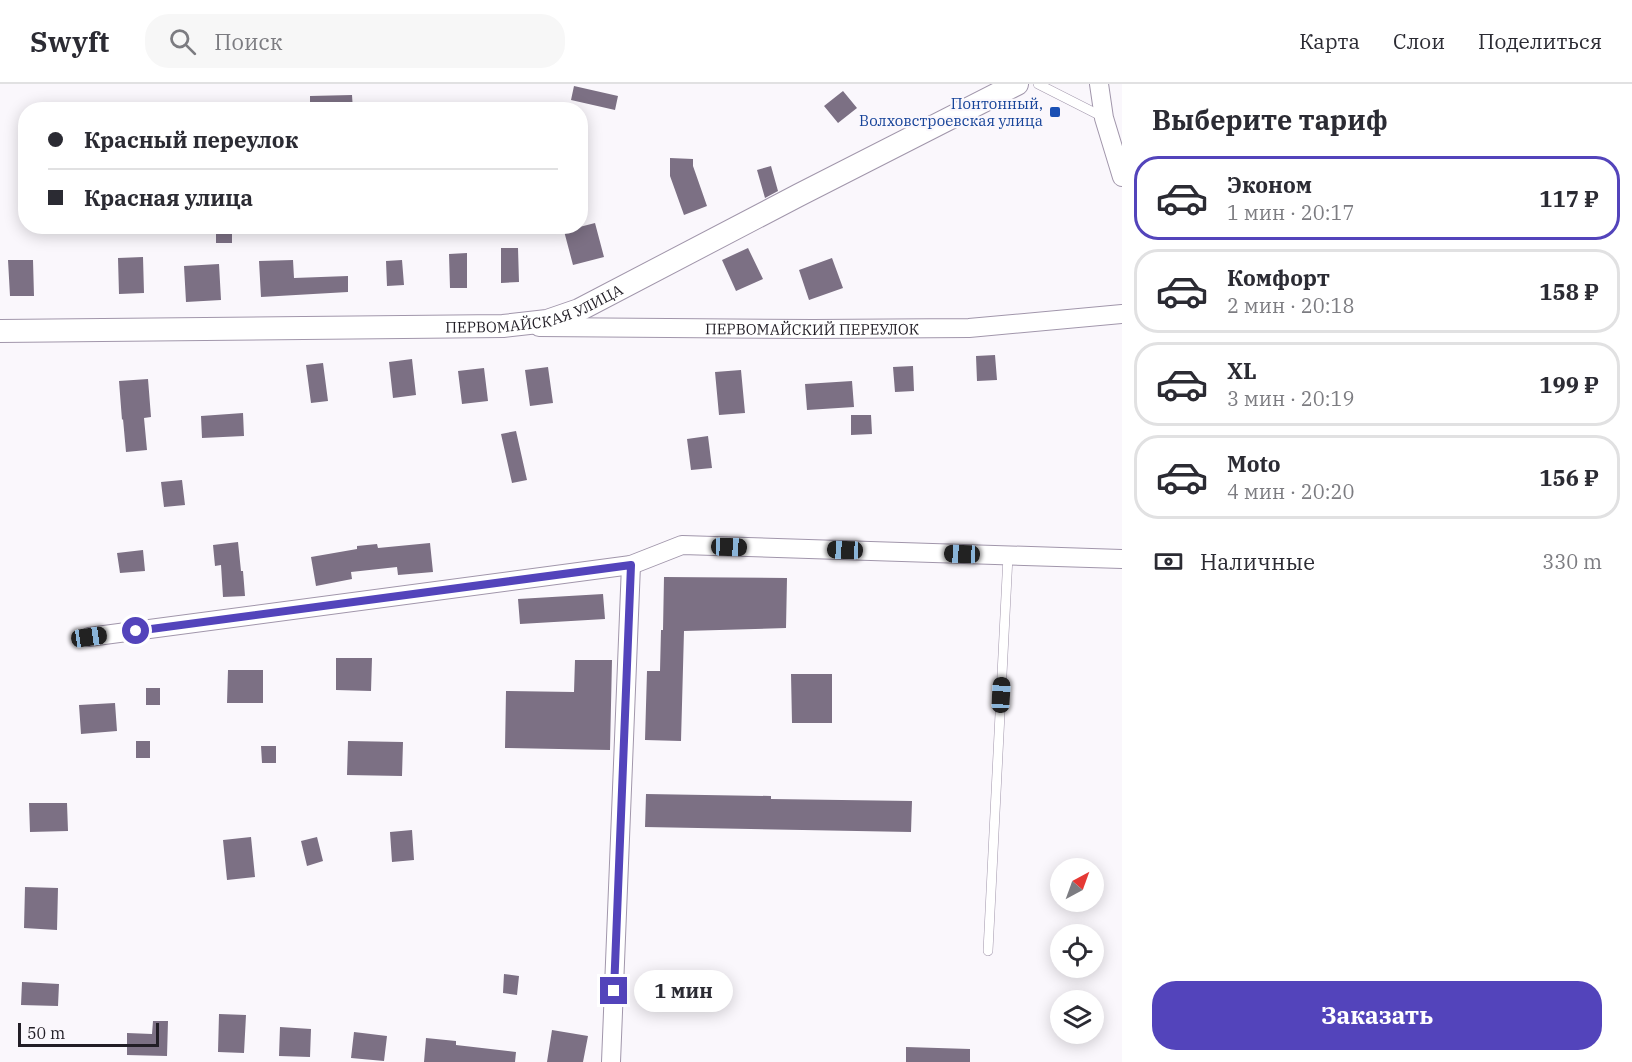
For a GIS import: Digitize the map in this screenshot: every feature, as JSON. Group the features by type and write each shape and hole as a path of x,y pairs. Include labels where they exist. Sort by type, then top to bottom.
{"street":[{"name":"ПЕРВОМАЙСКАЯ УЛИЦА","path":"0,331 503,326 546,321 579,310 1017,84"},
{"path":"1099,84 1104,118 1122,177"},
{"name":"ПЕРВОМАЙСКИЙ ПЕРЕУЛОК","path":"503,326 969,328 1122,314"},
{"path":"89,637 631,565 682,545 1122,559"},
{"path":"611,1062 631,565"}],"lane":[{"path":"1038,84 1104,118"},
{"path":"988,951 1008,556"}],"building":[{"path":"574,86 618,96 615,110 588,102 571,100"},
{"path":"843,91 857,108 838,123 824,106"},
{"path":"352,95 352,102 310,102 310,96"},
{"path":"670,158 693,159 693,166 707,206 684,215 670,176"},
{"path":"771,166 778,191 765,198 757,170"},
{"path":"595,223 604,257 573,265 565,234 588,234 588,225"},
{"path":"216,234 232,234 232,243 216,243"},
{"path":"501,248 518,248 519,282 501,283"},
{"path":"748,248 763,279 736,291 722,260"},
{"path":"467,253 467,288 450,288 449,254"},
{"path":"143,257 144,293 119,294 118,258"},
{"path":"832,258 843,288 809,300 799,270"},
{"path":"8,260 33,260 34,296 10,296"},
{"path":"293,260 294,278 348,276 348,292 261,297 259,261"},
{"path":"402,260 404,285 387,286 386,261"},
{"path":"219,264 221,300 186,302 184,266"},
{"path":"995,355 997,380 977,381 976,356"},
{"path":"412,359 416,395 393,398 389,362"},
{"path":"323,363 328,401 311,403 306,365"},
{"path":"913,366 914,391 895,392 893,367"},
{"path":"548,367 553,403 530,406 525,370"},
{"path":"484,368 488,401 462,404 458,371"},
{"path":"741,370 745,413 719,415 715,372"},
{"path":"148,379 151,417 144,418 147,450 126,452 119,381"},
{"path":"852,381 854,407 807,410 805,384"},
{"path":"243,413 244,436 202,438 201,416"},
{"path":"851,415 871,415 872,434 851,435"},
{"path":"516,431 527,480 512,483 501,434"},
{"path":"708,436 712,468 691,470 687,439"},
{"path":"182,480 185,505 164,507 161,482"},
{"path":"238,542 245,596 223,597 221,565 215,566 213,545"},
{"path":"430,543 433,572 398,575 397,567 351,572 352,579 316,586 311,557 357,549 357,546 377,544 378,548"},
{"path":"143,550 145,571 120,573 117,553"},
{"path":"664,577 787,578 786,628 684,631 681,741 645,740 647,671 660,671"},
{"path":"603,594 605,619 520,624 518,599"},
{"path":"336,658 372,658 371,691 336,690"},
{"path":"575,660 612,660 610,750 505,748 506,691 574,692"},
{"path":"228,670 263,670 263,703 227,703"},
{"path":"791,674 832,674 832,723 792,723"},
{"path":"146,688 160,688 160,705 146,705"},
{"path":"115,703 117,731 81,734 79,705"},
{"path":"136,741 150,741 150,758 136,758"},
{"path":"348,741 403,742 402,776 347,775"},
{"path":"261,746 276,746 276,763 262,763"},
{"path":"646,794 912,801 911,832 645,827"},
{"path":"29,803 67,803 68,831 30,832"},
{"path":"412,830 414,860 392,862 390,832"},
{"path":"251,837 255,877 227,880 223,840"},
{"path":"317,837 323,861 307,866 301,841"},
{"path":"25,887 58,888 57,930 24,928"},
{"path":"504,974 519,976 517,995 503,993"},
{"path":"22,982 59,984 58,1006 21,1005"},
{"path":"219,1014 246,1015 244,1053 218,1052"},
{"path":"153,1021 168,1021 167,1056 127,1055 127,1033 152,1034"},
{"path":"280,1027 311,1029 310,1057 279,1056"},
{"path":"552,1030 588,1036 583,1062 547,1062"},
{"path":"354,1032 387,1036 384,1061 351,1058"},
{"path":"426,1038 456,1041 456,1045 516,1052 515,1062 424,1062"},
{"path":"906,1047 970,1049 970,1062 906,1062"}],"place":[{"name":"Понтонный, Волховстроевская улица","path":"1055,112"}],"route":[{"path":"136,631 631,565 614,991"}]}
